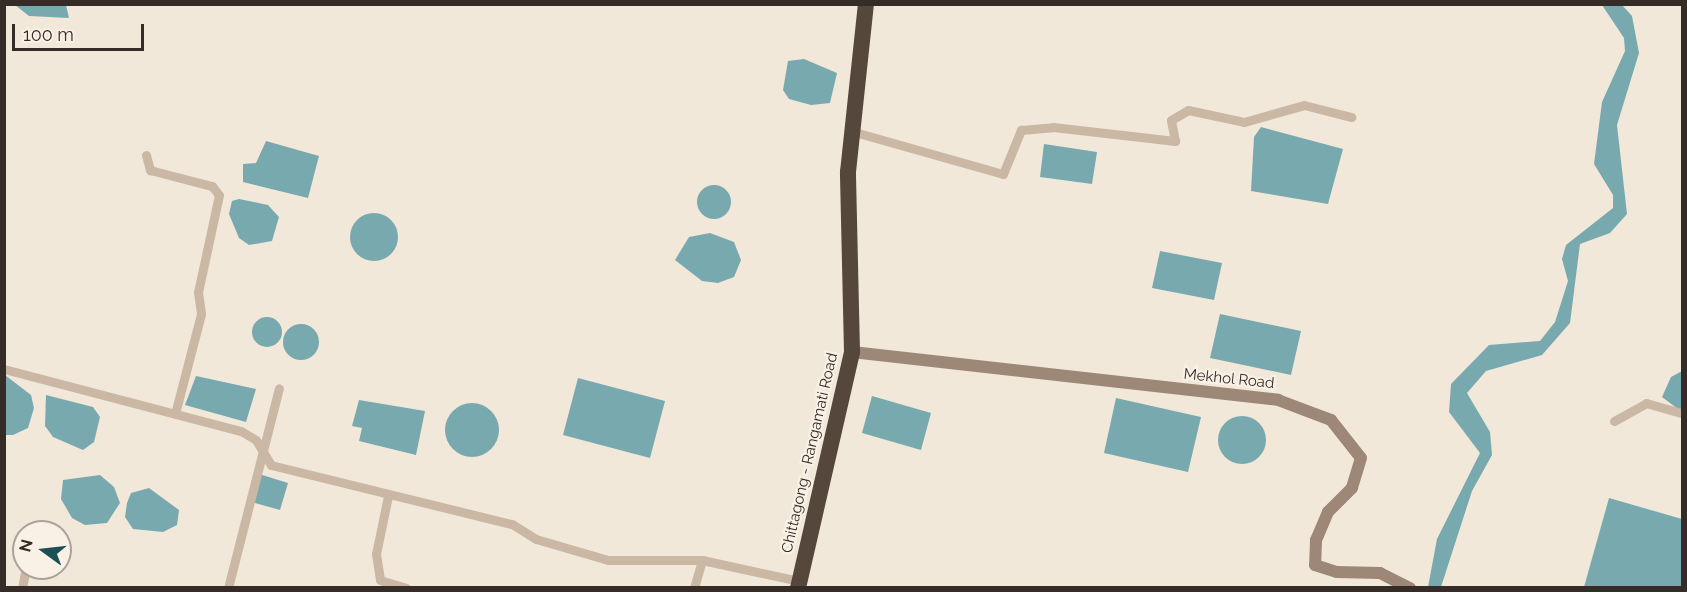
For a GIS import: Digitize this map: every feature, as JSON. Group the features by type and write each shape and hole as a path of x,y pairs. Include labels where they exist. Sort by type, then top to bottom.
{"highway":[{"name":"Chittagong - Rangamati Road","path":"798,584 852,352 846,211 851,131 866,4"}],"street":[{"path":"851,131 1003,174 1021,130 1053,127 1175,141 1171,120 1188,110 1244,122 1304,105 1351,117"},
{"path":"146,155 150,170 213,186 219,195 198,292 201,314 175,414"},
{"name":"Mekhol Road","path":"852,352 1278,400 1331,420 1361,458 1352,488 1328,512 1320,531 1316,566 1380,573 1410,588"},
{"path":"4,369 249,434 271,465 388,496 512,524 536,539 608,560 702,560 798,584"},
{"path":"228,588 279,388"},
{"path":"1614,422 1646,403 1683,413"},
{"path":"388,496 376,554 380,580 406,588"},
{"path":"694,588 702,560"}],"water":[{"path":"15,5 66,5 69,18 29,16"},
{"path":"1602,5 1622,5 1632,16 1639,53 1617,125 1627,214 1610,233 1580,244 1570,323 1542,355 1486,371 1467,393 1490,432 1492,455 1472,491 1441,587 1428,587 1437,539 1480,453 1449,412 1451,384 1489,345 1540,341 1555,322 1568,281 1562,259 1566,245 1613,208 1613,195 1594,164 1602,102 1625,51 1624,38"},
{"path":"804,59 837,73 830,103 811,105 789,99 783,90 788,61"},
{"path":"1261,127 1343,149 1328,204 1251,191 1254,137"},
{"path":"266,141 319,156 308,198 243,182 243,164 256,163"},
{"path":"1044,144 1097,152 1092,184 1040,177"},
{"path":"714,185 726,190 731,202 726,214 714,219 702,214 697,202 702,190"},
{"path":"239,199 268,205 279,217 272,241 249,245 239,238 229,214 232,201"},
{"path":"369,213 379,213 391,220 398,232 398,242 391,254 379,261 369,261 354,250 350,242 350,232 361,217"},
{"path":"710,233 734,242 741,260 734,277 718,283 702,281 675,260 689,237"},
{"path":"1160,251 1222,263 1214,300 1152,288"},
{"path":"1220,314 1301,331 1291,375 1210,358"},
{"path":"267,317 278,321 282,332 278,343 267,347 256,343 252,332 256,321"},
{"path":"301,324 314,329 319,342 314,355 301,360 288,355 283,342 288,329"},
{"path":"1682,371 1682,409 1678,409 1662,397 1671,377"},
{"path":"5,375 31,395 34,408 28,428 13,435 5,435"},
{"path":"196,376 256,389 246,422 185,405"},
{"path":"578,378 665,401 650,458 563,435"},
{"path":"46,395 93,407 100,417 94,442 83,450 53,437 45,426"},
{"path":"872,396 931,413 921,450 862,433"},
{"path":"1116,398 1201,417 1188,472 1104,453"},
{"path":"359,400 425,411 416,455 359,441 362,428 352,426"},
{"path":"467,403 477,403 487,407 495,415 499,430 495,445 487,453 477,457 467,457 457,453 449,445 445,435 445,425 449,415 457,407"},
{"path":"1242,416 1259,423 1266,440 1259,457 1242,464 1225,457 1218,440 1225,423"},
{"path":"259,474 288,483 280,510 251,502"},
{"path":"100,475 114,487 120,503 107,523 85,525 72,518 61,499 63,480"},
{"path":"149,488 179,510 177,525 163,532 133,529 125,517 127,503 131,493"},
{"path":"1609,498 1682,519 1682,587 1584,587"}]}
